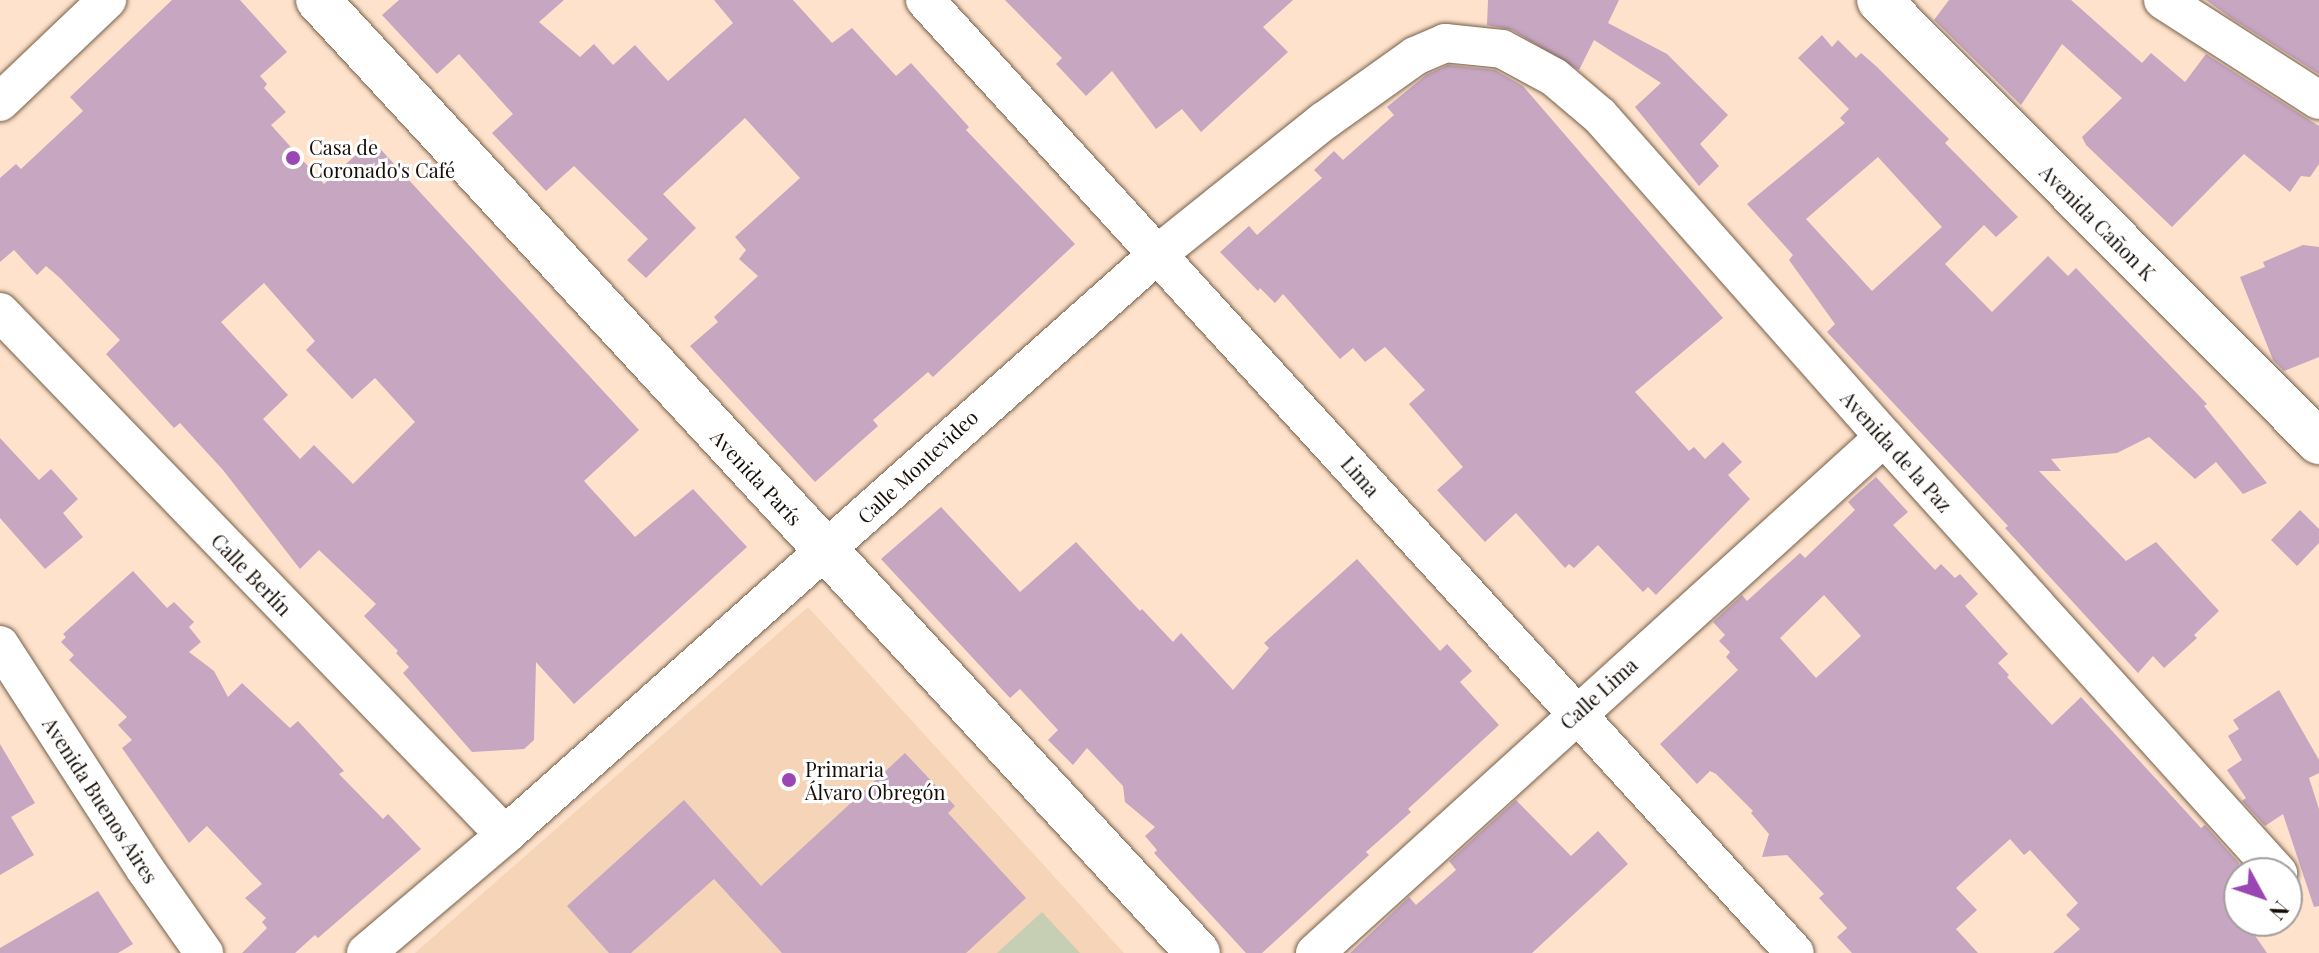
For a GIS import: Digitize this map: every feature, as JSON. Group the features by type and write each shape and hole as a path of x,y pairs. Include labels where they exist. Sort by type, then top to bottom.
{"main road":[{"name":"Avenida París","path":"318,0 1198,953"},
{"name":"Avenida Cañon K","path":"1879,0 2319,442"}],"street":[{"path":"0,102 107,0"},
{"name":"Lima","path":"925,0 1795,953"},
{"path":"2163,0 2319,100"},
{"name":"Calle Montevideo","path":"366,953 505,835 1159,253 1324,121 1415,56 1445,43 1502,49"},
{"name":"Avenida de la Paz","path":"1502,49 1554,77 1600,116 1884,437 2264,857"},
{"name":"Calle Berlín","path":"0,312 505,835"},
{"name":"Calle Lima","path":"1315,953 1577,712 1884,437"},
{"name":"Avenida Buenos Aires","path":"0,645 145,869 204,953"}],"shaded area":[{"name":"Primaria Álvaro Obregón","path":"808,607 1124,953 415,953"}],"green space":[{"path":"1042,912 1080,953 997,953"}],"building":[{"path":"172,0 240,0 287,52 260,76 267,84 264,88 286,112 271,125 324,184 372,140 639,430 584,481 635,537 693,489 747,547 574,704 536,662 534,740 524,749 472,752 403,673 409,667 364,616 376,604 319,550 300,569 223,470 180,423 174,428 106,354 120,340 60,278 46,266 37,275 14,250 0,262 0,178 16,164 21,169 83,111 70,97","holes":["264,283 315,341 306,350 352,399 375,378 415,422 353,484 314,445 300,459 263,419 288,395 221,322"]},
{"path":"399,0 564,0 539,22 580,57 594,44 613,65 635,45 668,81 733,23 714,0 793,0 832,43 852,28 896,76 911,63 969,127 966,130 1075,244 933,377 928,372 873,420 878,426 815,482 690,346 718,322 714,317 758,276 739,259 746,250 735,237 800,178 745,118 663,194 696,228 646,278 627,260 648,239 574,166 546,191 492,133 513,114 459,54 437,74 382,15"},
{"path":"1005,0 1293,0 1263,27 1288,52 1201,132 1182,109 1156,129 1112,71 1086,96 1056,64 1062,58"},
{"path":"1488,0 1619,0 1608,23 1667,54 1728,115 1700,144 1719,166 1699,186 1635,107 1661,83 1594,40 1579,70 1512,30 1487,25"},
{"path":"1949,0 2071,0 2142,63 2151,53 2185,82 2206,54 2319,126 2319,164 2310,177 2301,176 2290,192 2244,154 2172,227 2086,145 2082,137 2122,98 2062,44 2021,105 1934,20"},
{"path":"2206,0 2319,0 2319,74 2231,18"},
{"path":"1822,35 1832,47 1838,40 1856,58 1861,53 1949,139 1945,143 2018,217 1996,237 1984,225 1945,264 1992,312 2048,256 2068,276 2076,268 2207,404 2204,406 2267,483 2243,494 2216,462 2195,479 2149,437 2117,453 2051,459 2061,471 2039,471 2126,561 2156,542 2219,611 2194,635 2197,638 2164,668 2153,656 2138,673 2005,528 2008,526 1827,332 1835,324 1789,260 1793,255 1747,204 1845,123 1840,118 1849,109 1798,58","holes":["1878,157 1942,227 1872,291 1806,219"]},
{"path":"1448,65 1495,70 1523,86 1723,318 1635,392 1689,451 1694,447 1705,459 1723,442 1742,462 1728,475 1750,499 1656,595 1648,587 1643,592 1598,545 1574,568 1569,564 1565,568 1516,513 1485,542 1437,490 1463,467 1409,404 1425,390 1385,347 1365,362 1353,348 1340,359 1283,294 1275,303 1260,288 1258,291 1220,252 1249,226 1257,235 1322,178 1314,170 1334,151 1343,160 1394,115 1387,107 1426,75"},
{"path":"2303,245 2319,247 2319,357 2284,371 2273,360 2240,277 2265,267 2263,262"},
{"path":"0,438 39,480 51,469 78,499 63,513 83,537 45,569 0,518"},
{"path":"1876,477 1908,512 1893,525 1935,570 1941,564 1955,578 1960,574 1978,594 1965,606 2008,654 1998,663 2009,675 2007,677 2052,725 2081,697 2201,828 2205,825 2234,857 2223,857 2223,937 2256,937 2267,953 2053,953 2080,929 2066,915 2078,903 2030,850 2024,855 2010,839 1956,888 1977,910 1956,929 1978,953 1852,953 1837,937 1847,928 1819,898 1824,894 1787,855 1762,857 1769,834 1751,813 1753,811 1710,771 1697,784 1660,744 1738,670 1726,657 1730,652 1719,641 1725,635 1713,622 1742,595 1747,601 1800,553 1805,558 1855,510 1848,502","holes":["1824,595 1861,636 1816,678 1780,638"]},
{"path":"941,507 1020,592 1076,542 1140,611 1142,609 1173,642 1181,633 1233,690 1269,648 1264,643 1357,559 1440,651 1447,644 1472,671 1460,682 1499,725 1408,809 1411,812 1366,852 1369,855 1262,953 1246,953 1154,853 1157,850 1145,836 1155,827 1125,802 1123,786 1087,748 1073,765 1048,740 1058,730 1020,689 1010,698 881,559"},
{"path":"2300,510 2319,529 2319,543 2297,566 2271,540"},
{"path":"133,571 167,608 174,602 194,622 189,627 201,642 189,652 214,671 228,697 242,683 290,728 298,721 344,771 339,774 383,819 388,814 421,849 318,938 315,935 295,953 242,953 267,928 262,922 266,918 245,898 262,884 207,826 189,843 122,748 132,740 118,725 127,717 69,660 74,655 61,642 66,637 63,634"},
{"path":"2279,690 2319,760 2319,773 2309,778 2319,809 2319,906 2314,907 2303,874 2303,857 2297,857 2283,814 2265,826 2242,801 2246,798 2227,770 2242,760 2228,736 2239,729 2233,720"},
{"path":"0,744 35,803 11,817 34,855 0,875"},
{"path":"905,753 955,806 948,813 1026,898 966,953 782,953 714,879 631,953 609,953 567,906 684,800 761,886"},
{"path":"1516,800 1571,856 1598,831 1628,864 1532,953 1350,953 1409,897 1416,905 1456,870 1449,861"},
{"path":"98,891 133,944 118,953 0,953 0,948"}],"place":[{"name":"Casa de Coronado's Café","path":"293,158"},
{"name":"Primaria Álvaro Obregón","path":"789,780"}]}
